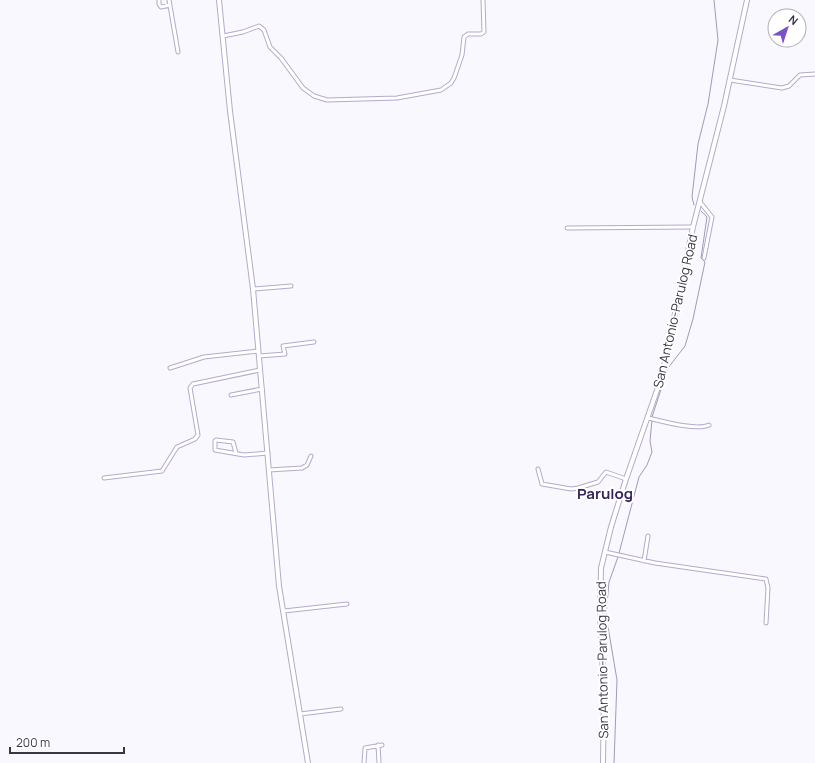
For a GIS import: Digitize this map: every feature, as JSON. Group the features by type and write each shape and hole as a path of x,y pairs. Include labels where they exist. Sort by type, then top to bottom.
{"street":[{"path":"159,0 161,7 170,5"},
{"path":"169,0 178,52"},
{"path":"219,0 230,111 253,289 279,586 300,714 306,741 308,763"},
{"path":"223,36 243,32 259,26 264,30 270,47 281,58 303,88 314,96 327,100 397,98 441,90 451,83 460,61 464,37 468,34 481,34 484,32 483,0"},
{"name":"San Antonio-Parulog Road","path":"603,763 604,694 600,613 601,568 610,527 626,479 650,418 662,376 694,227 730,80 747,0"},
{"path":"730,80 782,88 789,86 800,75 815,74"},
{"path":"700,202 712,217 704,258"},
{"path":"567,228 694,227"},
{"path":"253,289 291,286"},
{"path":"170,368 204,357 284,354 283,346 314,342"},
{"path":"104,478 162,471 177,447 195,439 198,435 190,388 193,384 260,370"},
{"path":"231,395 262,389"},
{"path":"650,418 673,425 703,427 709,425"},
{"path":"236,453 233,442 216,440 214,442 216,450 244,455 268,454"},
{"path":"269,470 302,468 307,465 311,456"},
{"path":"538,469 542,484 571,489 598,482 606,472 626,479"},
{"path":"644,561 648,536"},
{"path":"605,552 620,557 766,579 768,588 766,623"},
{"path":"284,611 347,604"},
{"path":"300,714 340,709"},
{"path":"378,745 379,763"},
{"path":"364,763 365,748 382,745"}],"waterway":[{"path":"694,205 692,197 698,144 708,104 718,40 714,0"},
{"path":"652,417 668,368 685,346 693,319 705,262 701,258 707,217 701,211"},
{"path":"614,763 617,680 606,615 609,582 618,557 639,477 647,465 652,452 650,441 652,420"}],"district":[{"name":"Parulog","path":"605,494"}]}
